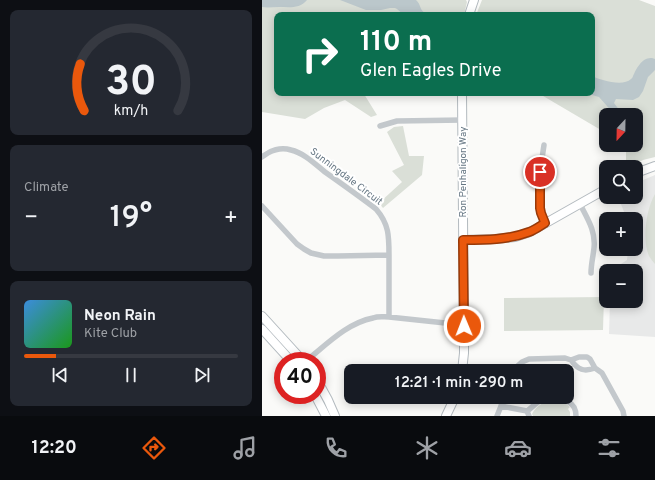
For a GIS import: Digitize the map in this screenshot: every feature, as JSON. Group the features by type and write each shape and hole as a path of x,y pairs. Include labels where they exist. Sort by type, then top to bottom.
{"street":[{"path":"469,12 474,0"},
{"name":"Ron Penhaligon Way","path":"462,96 464,326 463,364"},
{"path":"380,126 397,121 463,120"},
{"path":"544,145 540,172 540,208 545,223"},
{"name":"Sunningdale Circuit","path":"262,157 276,150 288,149 296,152 376,208 382,215 387,225 389,238 389,317"},
{"path":"643,170 655,166"},
{"path":"463,240 495,239 530,232 599,193"},
{"path":"580,204 591,225 594,235 591,273"},
{"path":"262,206 297,244 311,253 324,256 389,255"},
{"path":"262,316 296,352"},
{"path":"316,352 346,329 372,318 389,317 464,326"},
{"path":"262,330 283,352"},
{"path":"571,360 579,357 587,358 592,362 595,368 602,374 623,411 624,416"},
{"path":"520,364 529,359 565,358 571,360 581,370 595,368"},
{"path":"326,396 336,416"},
{"path":"497,416 501,406 528,414 541,400 546,399 564,399 572,405 576,412 576,416"},
{"path":"320,404 326,416"},
{"path":"446,416 452,404"}],"shaded area":[{"path":"262,0 466,0 467,2 465,12 274,12 274,96 365,96 377,115 371,117 345,100 324,108 305,119 262,112"},
{"path":"262,0 307,0 301,5 294,7 262,7"},
{"path":"340,0 416,0 424,12 400,12 395,8 366,10"},
{"path":"482,0 639,0 655,6 655,157 643,160 626,160 626,152 643,152 643,108 599,108 599,129 543,96 595,96 595,12 477,12"},
{"path":"652,58 655,59 655,70 648,77 639,97 633,100 616,99 614,103 618,108 609,108 599,97 595,96 595,77 617,83 627,81 632,78 642,61"},
{"path":"403,126 409,156 424,156 422,175 383,208 379,203 402,182 392,171 404,165 387,132 394,127"},
{"path":"655,175 655,337 609,334 610,308 643,308 643,264 621,264 627,260 627,256 643,256 643,212 624,212 621,204 643,204 643,180"},
{"path":"655,194 655,264 649,256 645,233 649,208"},
{"path":"599,297 599,308 604,308 603,330 504,331 504,298"},
{"path":"542,404 566,404 570,407 568,409 570,416 533,416 532,414"}],"route":[{"path":"464,326 463,240 495,239 515,236 530,232 545,223 540,208 540,172"}]}
